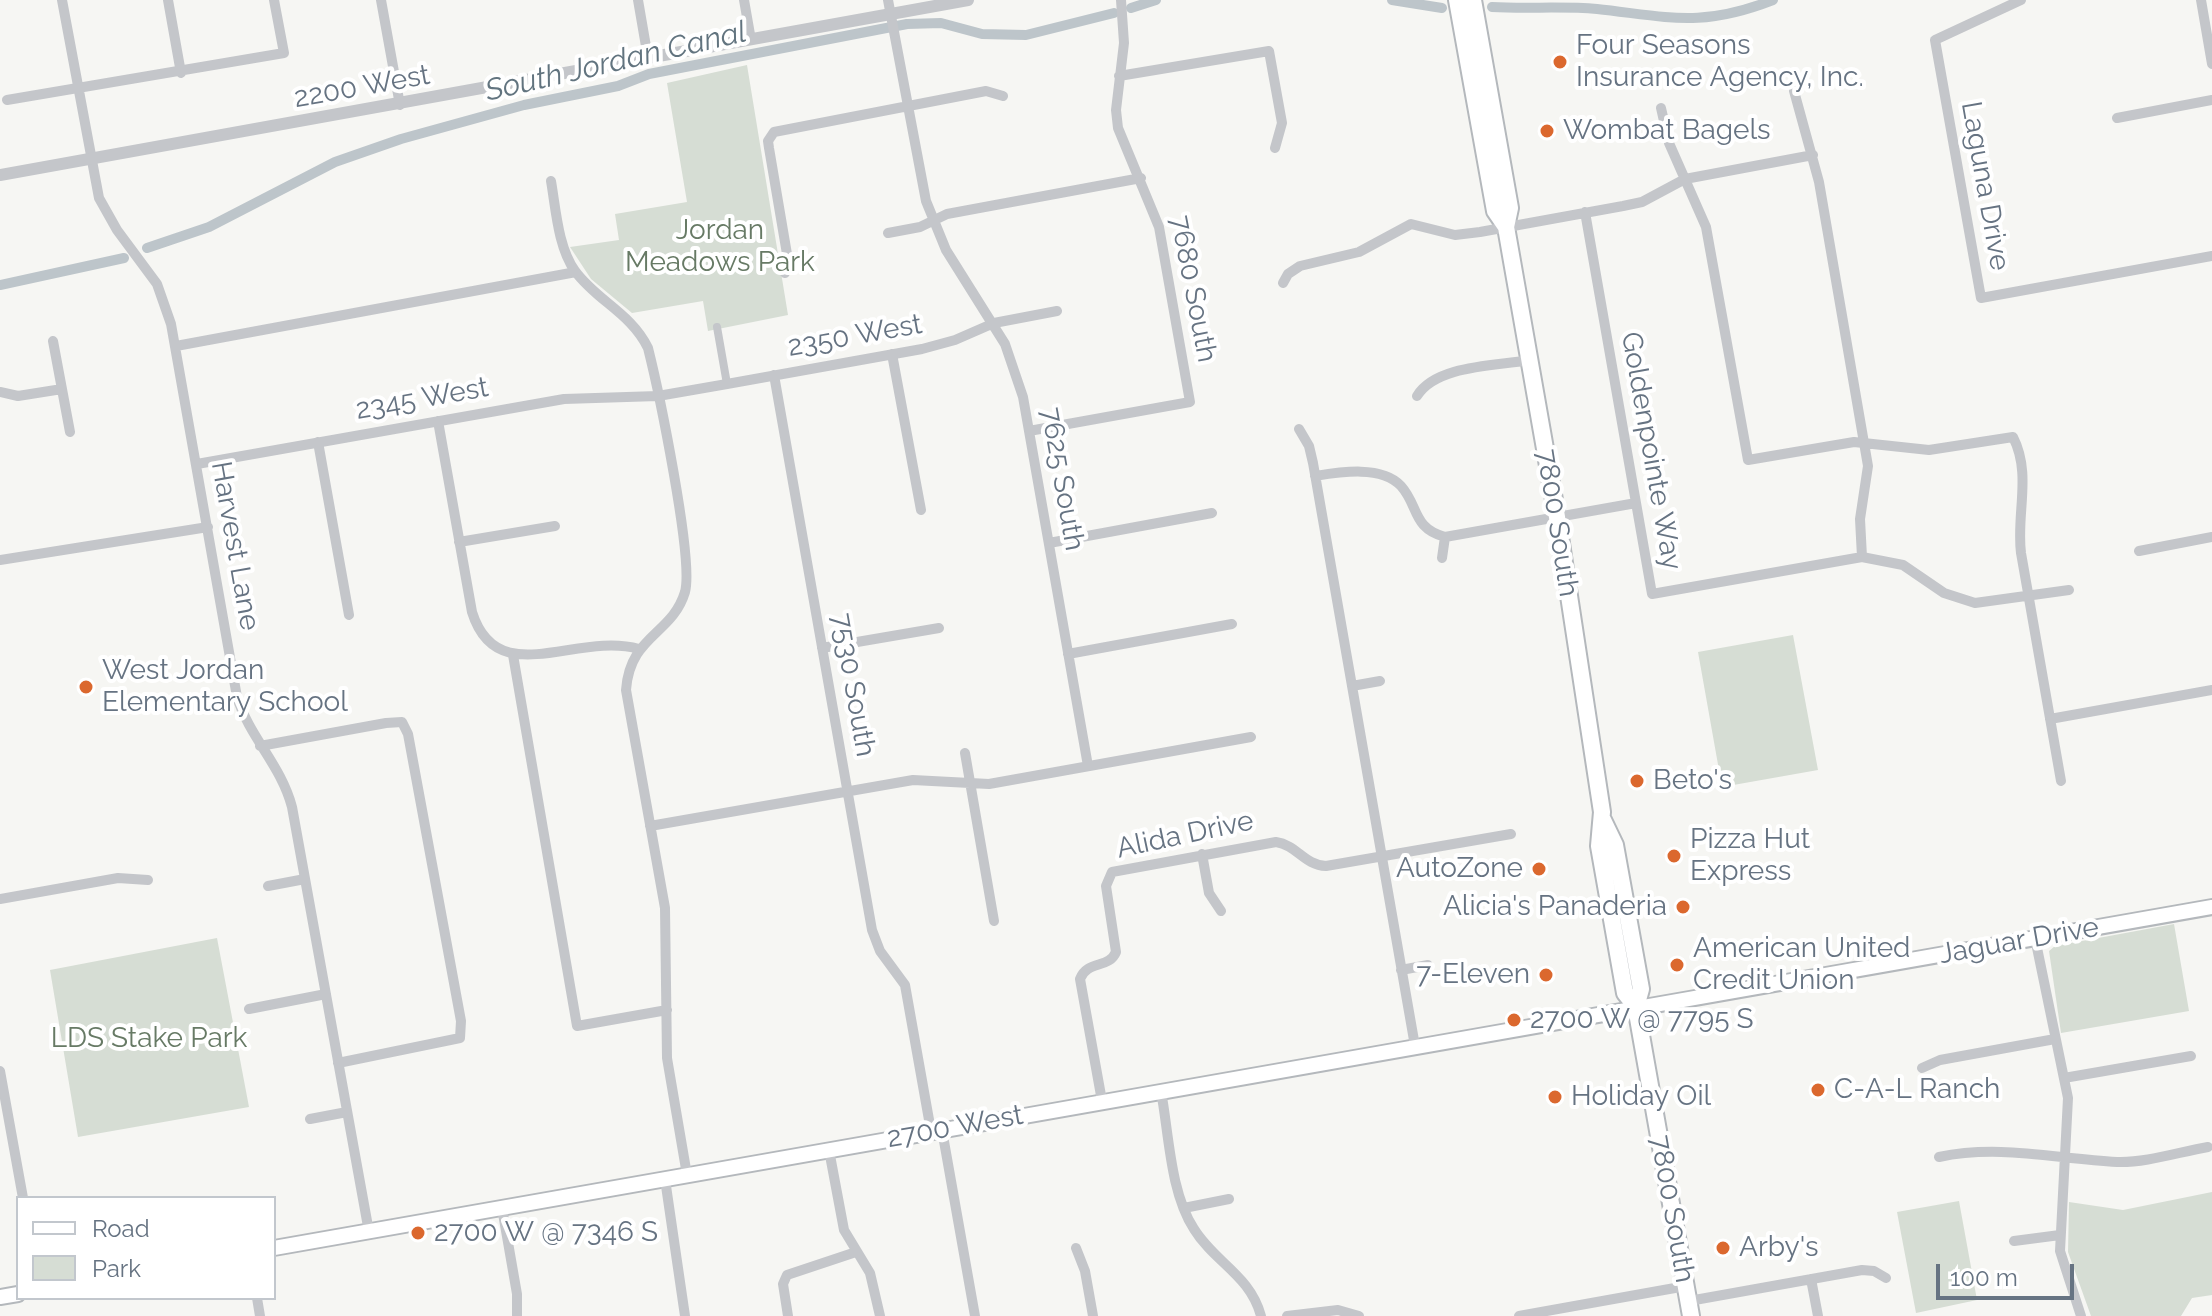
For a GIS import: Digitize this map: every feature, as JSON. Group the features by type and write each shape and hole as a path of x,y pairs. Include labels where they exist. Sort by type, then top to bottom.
{"main road":[{"name":"7800 South","path":"1457,0 1495,211 1506,227"},
{"name":"7800 South","path":"1473,0 1510,208 1506,227 1557,517 1603,819 1599,846 1625,993 1636,1007 1688,1301"},
{"name":"Jaguar Drive","path":"1636,1007 2212,907"},
{"name":"2700 West","path":"276,1248 1636,1007"}],"street":[{"name":"Harvest Lane","path":"62,0 91,159 107,214 157,284 176,346 237,697 243,716 288,789 369,1232"},
{"path":"168,0 181,73"},
{"path":"7,100 78,91 284,53 274,0"},
{"path":"381,0 400,105"},
{"path":"638,0 648,58"},
{"path":"744,0 751,40"},
{"name":"7625 South","path":"888,0 918,173 933,221 946,250 994,323 1015,371 1029,431 1088,766"},
{"name":"2200 West","path":"0,175 751,40 892,23 968,0"},
{"name":"7680 South","path":"1029,431 1190,402 1159,227 1118,128 1124,24 1121,0"},
{"name":"Laguna Drive","path":"2021,0 1935,40 1981,298 2212,256"},
{"path":"2201,0 2212,64"},
{"path":"1119,76 1269,51 1282,123 1275,148"},
{"path":"785,273 787,254 769,148 771,135 986,91 1003,96"},
{"path":"1794,91 1813,155 1868,466 1860,519 1862,557"},
{"path":"2117,118 2212,100"},
{"path":"1661,108 1665,132 1708,237 1748,460 1864,442 1929,450 2013,437 2023,476 2020,539 2061,781"},
{"path":"1283,283 1288,274 1300,266 1359,252 1411,224 1455,235 1506,227 1642,202 1685,179 1813,155"},
{"path":"888,233 947,214 1141,178"},
{"path":"551,181 562,240 576,272 640,331 648,348 687,578 673,615 639,649 631,662 626,690 665,908 669,1075 687,1175"},
{"name":"Goldenpointe Way","path":"1585,212 1652,594 1862,557 1903,565 1944,593 1975,603 2069,590"},
{"path":"176,346 576,272"},
{"name":"2350 West","path":"658,396 939,345 994,323 1057,311"},
{"path":"717,327 727,384"},
{"path":"53,341 70,432"},
{"path":"892,354 921,510"},
{"path":"1417,396 1424,385 1437,377 1530,360"},
{"name":"7530 South","path":"774,375 875,941 901,978 907,994 975,1316"},
{"path":"0,392 18,396 62,389"},
{"name":"2345 West","path":"197,464 564,399 658,396"},
{"path":"438,421 476,626 491,645 513,655 601,643 639,649"},
{"path":"1299,429 1309,446 1315,476 1415,1046"},
{"path":"318,442 349,615"},
{"path":"1315,476 1368,473 1389,476 1406,494 1420,522 1445,537 1636,503"},
{"path":"1049,543 1212,513"},
{"path":"459,542 555,526"},
{"path":"0,560 208,527"},
{"path":"1442,558 1445,537"},
{"path":"2139,551 2212,537"},
{"path":"1068,654 1232,624"},
{"path":"822,648 939,628"},
{"path":"513,655 577,1026 667,1010"},
{"path":"1352,686 1380,681"},
{"path":"2050,719 2212,690"},
{"path":"260,746 402,722 408,734 461,1021 460,1038 338,1063"},
{"path":"650,826 913,780 970,785 1251,737"},
{"path":"965,753 994,921"},
{"name":"Alida Drive","path":"1102,1101 1080,979 1087,968 1110,961 1116,952 1107,892 1108,876 1124,867 1276,842 1289,845 1306,861 1320,866 1511,834"},
{"path":"1202,854 1209,893 1221,911"},
{"path":"0,899 118,878 148,880"},
{"path":"268,886 305,879"},
{"path":"2035,938 2069,1113 2060,1235 2063,1268 2081,1316"},
{"path":"1401,970 1428,965"},
{"path":"249,1009 326,994"},
{"path":"1922,1068 1940,1060 2055,1039"},
{"path":"2064,1078 2191,1056"},
{"path":"0,1071 23,1196"},
{"path":"1161,1091 1184,1208 1201,1241 1242,1277 1261,1316"},
{"path":"310,1119 347,1112"},
{"path":"1939,1157 1985,1149 2118,1162 2208,1147"},
{"path":"829,1150 844,1230 870,1273 880,1316"},
{"path":"665,1179 685,1316"},
{"path":"1184,1208 1229,1199"},
{"path":"502,1208 517,1294 517,1316"},
{"path":"2014,1241 2060,1235"},
{"path":"1076,1248 1085,1271 1093,1316"},
{"path":"788,1316 785,1279 795,1272 856,1252"},
{"path":"1519,1316 1688,1301 1862,1270 1886,1278"},
{"path":"1811,1279 1818,1316"},
{"path":"1287,1316 1338,1310 1359,1316"}],"green space":[{"name":"Jordan Meadows Park","path":"747,65 788,315 708,331 703,301 632,313 591,279 570,247 619,240 615,214 687,202 667,83"},
{"path":"1793,635 1818,770 1722,787 1698,652"},
{"path":"2174,924 2189,1011 2061,1033 2049,951 2055,946"},
{"name":"LDS Stake Park","path":"217,938 249,1107 78,1137 50,970"},
{"path":"2212,1192 2212,1295 2192,1298 2181,1316 2091,1316 2068,1252 2069,1202 2123,1210"},
{"path":"1959,1201 1977,1300 1916,1313 1897,1212"}],"waterway":[{"name":"South Jordan Canal","path":"1131,8 1156,0"},
{"name":"South Jordan Canal","path":"1392,0 1442,8"},
{"name":"South Jordan Canal","path":"1492,7 1584,8 1685,18 1725,14 1773,0"},
{"name":"South Jordan Canal","path":"147,248 209,227 335,162 401,139 524,105 618,86 649,74 907,24 941,23 982,34 1026,35 1114,13"},
{"name":"South Jordan Canal","path":"0,285 124,258"}],"place":[{"name":"Four Seasons Insurance Agency, Inc.","path":"1560,62"},
{"name":"Wombat Bagels","path":"1547,131"},
{"name":"West Jordan Elementary School","path":"86,687"},
{"name":"Beto's","path":"1637,781"},
{"name":"Pizza Hut Express","path":"1674,856"},
{"name":"AutoZone","path":"1539,869"},
{"name":"Alicia's Panaderia","path":"1683,907"},
{"name":"American United Credit Union","path":"1677,965"},
{"name":"7-Eleven","path":"1546,975"},
{"name":"2700 W @ 7795 S","path":"1514,1020"},
{"name":"C-A-L Ranch","path":"1818,1090"},
{"name":"Holiday Oil","path":"1555,1097"},
{"name":"2700 W @ 7346 S","path":"418,1233"},
{"name":"Arby's","path":"1723,1248"}]}
